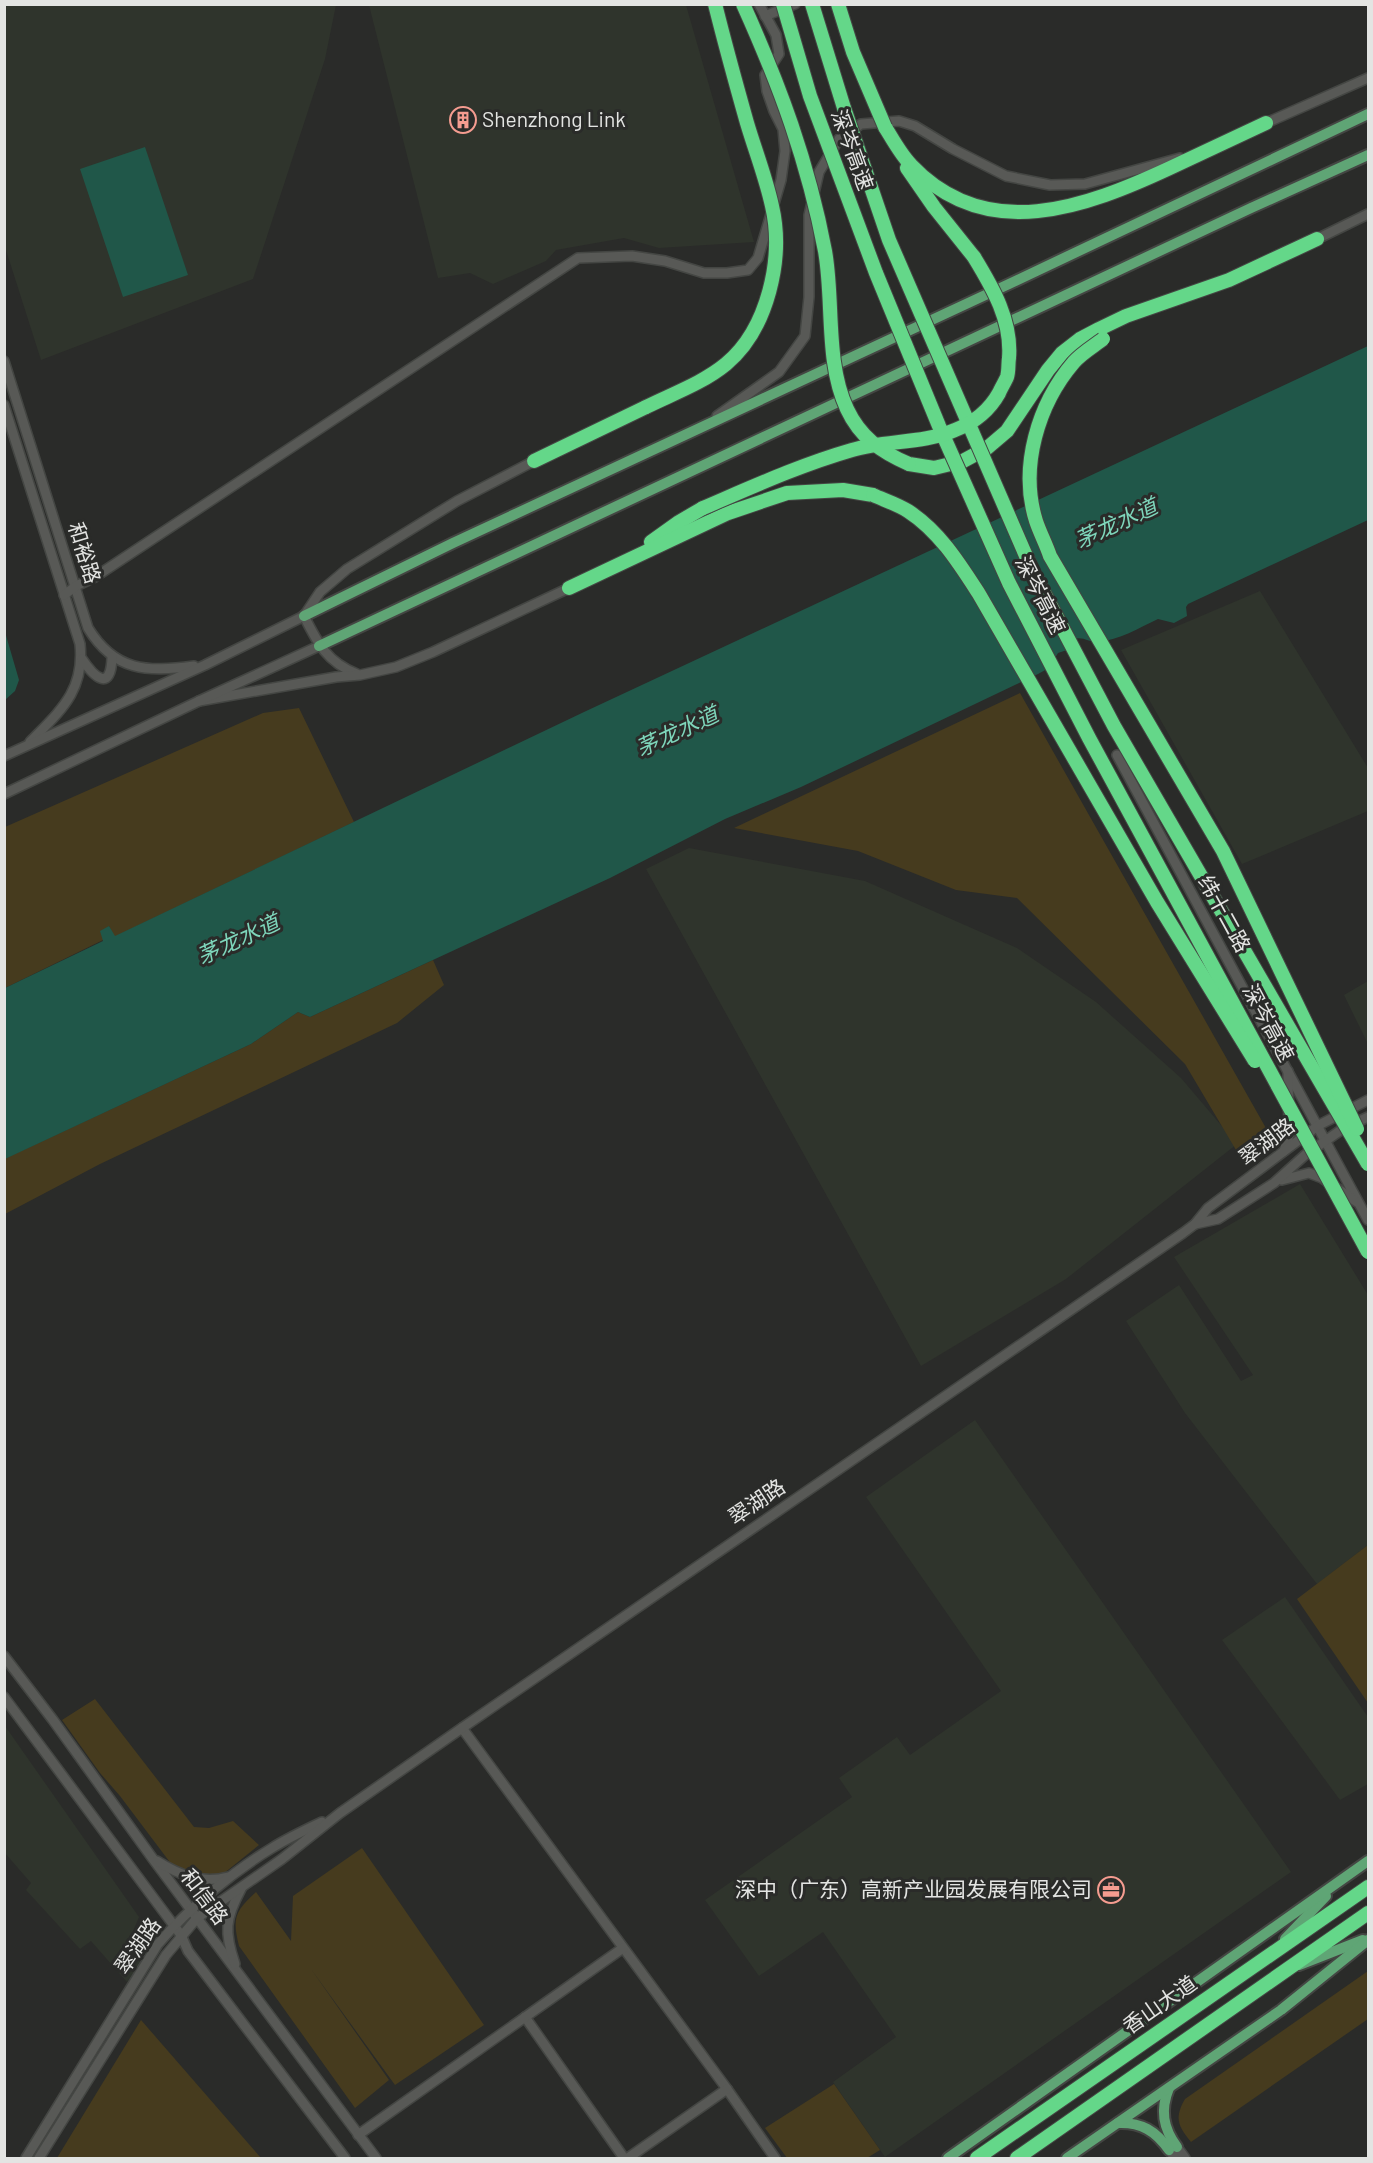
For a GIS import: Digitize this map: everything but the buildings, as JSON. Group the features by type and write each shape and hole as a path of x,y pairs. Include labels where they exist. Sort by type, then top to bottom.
{"highway":[{"path":"534,461 695,383 726,364 756,328 771,288 776,249 772,207 728,58 716,4"},
{"path":"742,4 783,98 817,209 831,298 837,381 846,408 861,435 886,455 909,464 934,468 963,461 987,448 1007,431 1048,370 1062,353 1080,339 1101,334 1158,305 1229,280 1317,239"},
{"name":"深岑高速","path":"783,4 810,96 876,273 939,426 1009,583 1089,738 1326,1175"},
{"name":"深岑高速","path":"812,4 843,108 889,240 1033,572 1114,726 1368,1164"},
{"path":"628,560 679,522 703,508 775,477 854,449 926,438 953,431 977,420 994,402 1008,376 1010,344 1004,316 992,286 974,257 917,184 885,128 853,52 838,4"},
{"path":"885,128 910,164 932,183 973,204 1017,213 1044,212 1113,193 1266,123"},
{"path":"1101,334 1054,388 1041,419 1032,449 1030,484 1036,520 1050,556 1223,850 1368,1153"},
{"path":"569,588 728,513 787,493 843,490 873,495 908,511 939,537 979,594 1157,902 1326,1175 1368,1252"},
{"name":"香山大道","path":"977,2158 1368,1887"},
{"name":"香山大道","path":"1017,2158 1368,1913"}],"main road":[{"path":"304,616 433,552 1368,114"},
{"path":"319,646 1368,155"},
{"path":"948,2158 1368,1861"},
{"path":"1273,1952 1341,1880"},
{"path":"1285,1971 1368,1939"},
{"path":"1067,2158 1281,2010 1368,1939"},
{"path":"1169,2088 1163,2109 1174,2152"},
{"path":"1118,2123 1134,2123 1149,2129 1174,2152"}],"street":[{"path":"64,595 95,577 578,258 632,256 665,261 704,273 748,270 758,258 782,180 785,151 783,129 767,91 765,75 779,54 776,35 759,4"},
{"path":"765,16 795,4"},
{"path":"1266,123 1368,78"},
{"path":"697,430 779,372 805,336 809,297 809,214 819,172 839,139 861,124 899,121 915,126 953,149 1006,176 1050,184 1085,184 1217,147"},
{"path":"1317,239 1368,214"},
{"name":"和裕路","path":"4,361 88,628 97,644 112,657 139,668 162,670 205,665"},
{"name":"和裕路","path":"4,405 80,644 82,659 81,670 71,697 58,714 26,746"},
{"path":"4,756 205,665 304,616 327,585 354,564 457,501 534,461"},
{"path":"199,701 396,667 569,588"},
{"path":"304,616 319,646 343,668 360,675"},
{"path":"4,794 319,646"},
{"path":"82,659 92,674 100,678 110,673 112,657"},
{"name":"纬十二路","path":"1117,754 1319,1125 1368,1220"},
{"path":"1150,816 1168,807 1368,1172"},
{"path":"1287,1024 1341,1094 1357,1100 1368,1098"},
{"path":"1284,1151 1289,1135 1288,1069"},
{"name":"翠湖路","path":"39,2158 166,1955 196,1918 282,1859 340,1813 462,1728 1195,1224 1208,1208 1319,1125 1368,1098"},
{"name":"翠湖路","path":"1195,1224 1218,1219 1274,1183 1305,1155 1344,1128 1368,1117"},
{"path":"1274,1183 1309,1173 1322,1178 1360,1204"},
{"name":"和信路","path":"4,1656 376,2158"},
{"name":"和信路","path":"4,1697 181,1935 188,1951 345,2158"},
{"path":"462,1728 775,2158"},
{"name":"翠湖路","path":"26,2158 158,1944 173,1926 190,1909 272,1848 340,1813"},
{"path":"153,1859 174,1872 199,1879 211,1881 234,1876"},
{"path":"239,1975 228,1942 228,1929 231,1910 242,1886"},
{"path":"358,2135 623,1948"},
{"path":"525,2017 626,2158 727,2089"},
{"path":"1174,2152 1185,2158"}],"shaded area":[{"path":"4,5 336,5 325,59 253,279 41,360 5,247"},
{"path":"369,5 686,5 754,242 659,248 624,238 556,250 546,261 493,284 470,273 438,278"},
{"path":"1260,591 1368,768 1368,811 1242,864 1121,650"},
{"path":"1020,693 1271,1137 1236,1150 1185,1064 1017,898 956,890 858,851 734,828"},
{"path":"299,708 354,822 114,937 109,926 103,940 5,988 5,827 263,713"},
{"path":"689,848 865,881 1017,948 1096,1002 1181,1078 1237,1144 1066,1279 921,1366 646,869"},
{"path":"433,960 444,985 397,1023 100,1164 5,1214 4,1159 251,1044 298,1012 310,1017"},
{"path":"1368,981 1368,1044 1344,995"},
{"path":"1300,1184 1368,1295 1368,1545 1317,1584 1185,1413 1126,1321 1179,1285 1241,1381 1253,1375 1174,1257"},
{"path":"975,1420 1291,1872 885,2157 833,2082 896,2037 823,1932 759,1976 705,1900 852,1797 839,1778 897,1737 910,1755 1001,1691 866,1497"},
{"path":"1368,1545 1368,1703 1297,1599"},
{"path":"1285,1597 1368,1717 1368,1784 1340,1800 1222,1640"},
{"path":"95,1699 194,1827 209,1828 233,1821 259,1845 223,1874 207,1877 195,1875 172,1865 62,1720"},
{"path":"5,1726 139,1917 127,1945 141,1963 127,1982 91,1941 80,1949 26,1890 31,1883 5,1853"},
{"path":"362,1848 484,2025 395,2085 311,1969 389,2080 355,2108 239,1946 236,1922 243,1905 256,1892 291,1941 293,1896"},
{"path":"1368,1971 1368,2019 1191,2142 1179,2122 1179,2111 1185,2099"},
{"path":"141,2020 261,2158 57,2158"},
{"path":"834,2084 880,2150 867,2158 787,2158 765,2128"}],"water":[{"path":"145,147 188,275 123,297 80,169"},
{"name":"茅龙水道","path":"1368,346 1368,520 1188,604 1187,616 1174,623 1158,619 1106,641 1074,639 1070,649 1058,653 1049,668 1038,674 801,787 725,819 610,878 310,1017 298,1012 251,1044 5,1159 5,988 103,941 100,931 109,926 115,936 584,712"},
{"path":"5,632 19,680 15,691 5,700"}],"place":[{"name":"Shenzhong Link","path":"463,120"},
{"name":"深中（广东）高新产业园发展有限公司","path":"1111,1890"}]}
